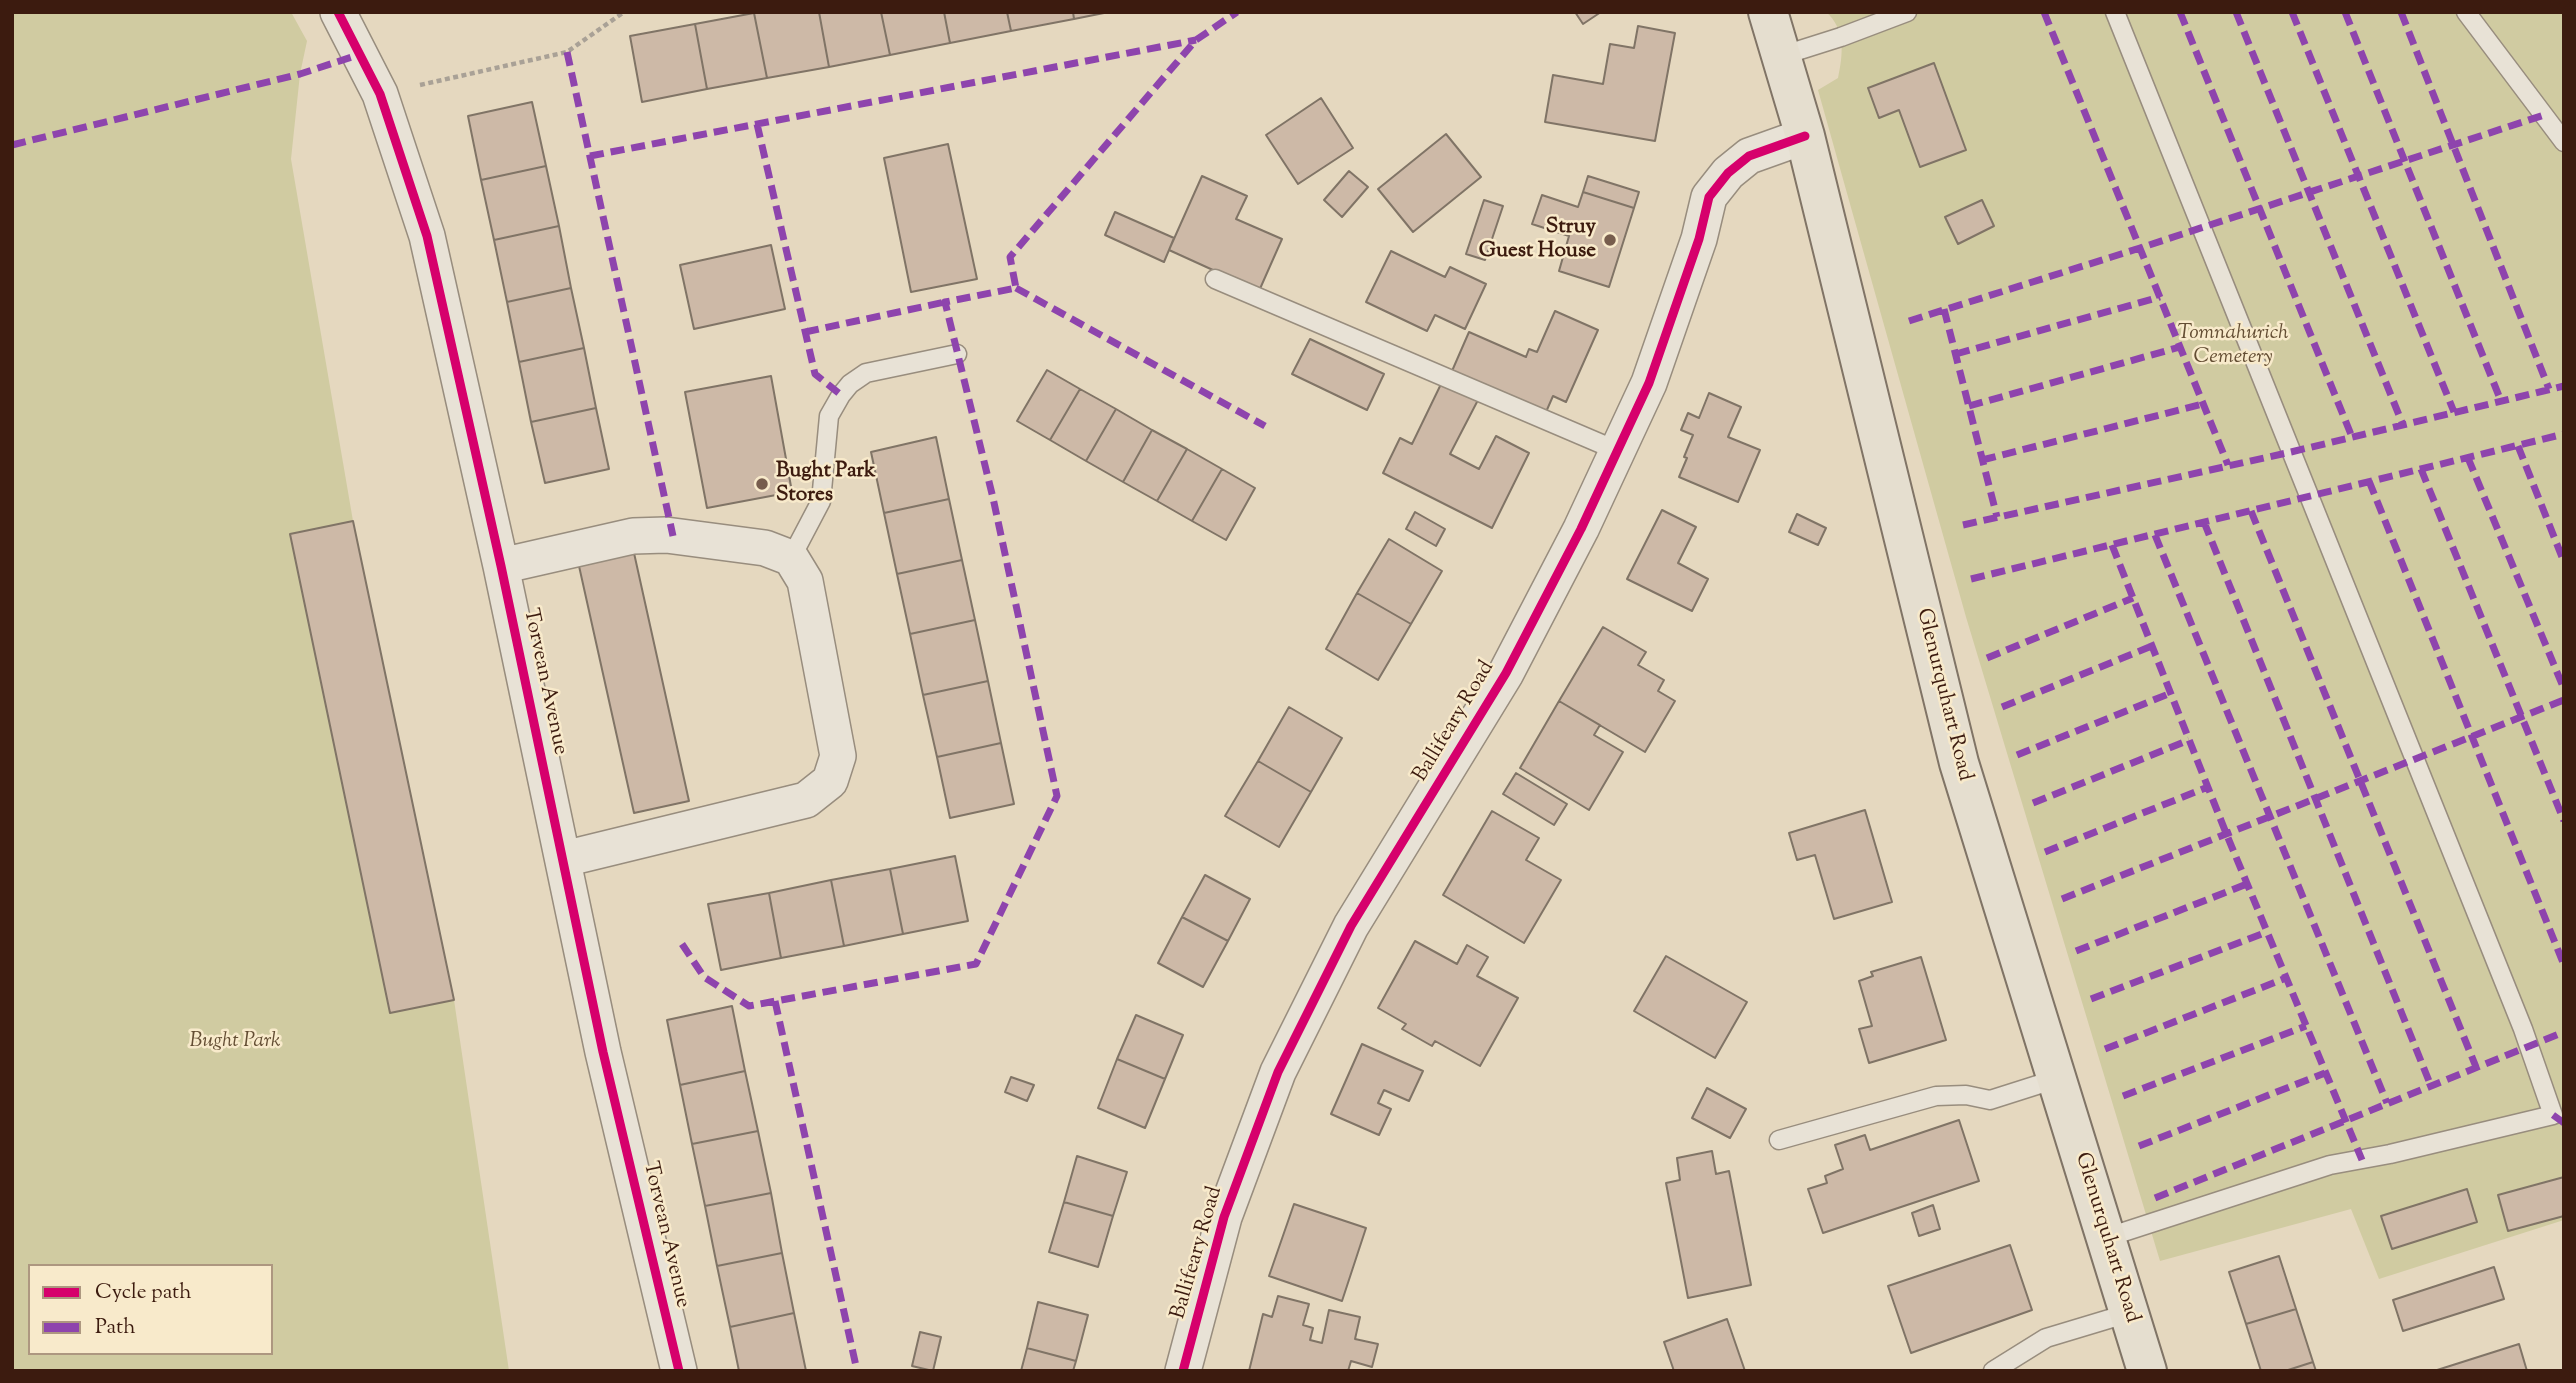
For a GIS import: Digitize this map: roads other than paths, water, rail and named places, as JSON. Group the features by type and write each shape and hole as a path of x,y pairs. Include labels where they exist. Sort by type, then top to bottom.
{"highway":[{"name":"Glenurquhart Road","path":"1768,12 1805,136 1959,763 2147,1371"}],"street":[{"name":"Torvean Avenue","path":"352,16 427,236 501,566 603,1052 679,1371"},
{"name":"Ballifeary Road","path":"1183,1371 1224,1217 1278,1072 1351,926 1506,673 1581,529 1648,383 1699,239 1709,197 1728,173 1749,156 1805,136"},
{"path":"501,566 633,536 666,535 765,548 791,558 805,582 838,756 830,781 806,800 564,859"}],"lane":[{"path":"1781,56 1907,12"},
{"path":"2105,1238 2330,1165 2390,1154 2553,1115 2518,1016 2115,12"},
{"path":"2466,12 2564,142"},
{"path":"1215,279 1618,451"},
{"path":"791,558 821,501 829,416 841,395 850,384 866,373 957,354"},
{"path":"1779,1140 1936,1096 1966,1095 1990,1100 2056,1079"},
{"path":"1993,1371 2046,1338 2129,1313"}],"place":[{"name":"Struy Guest House","path":"1610,240"},
{"name":"Bught Park Stores","path":"762,484"}],"park label":[{"name":"Tomnahurich Cemetery","path":"2233,346"},
{"name":"Bught Park","path":"235,1042"}]}
